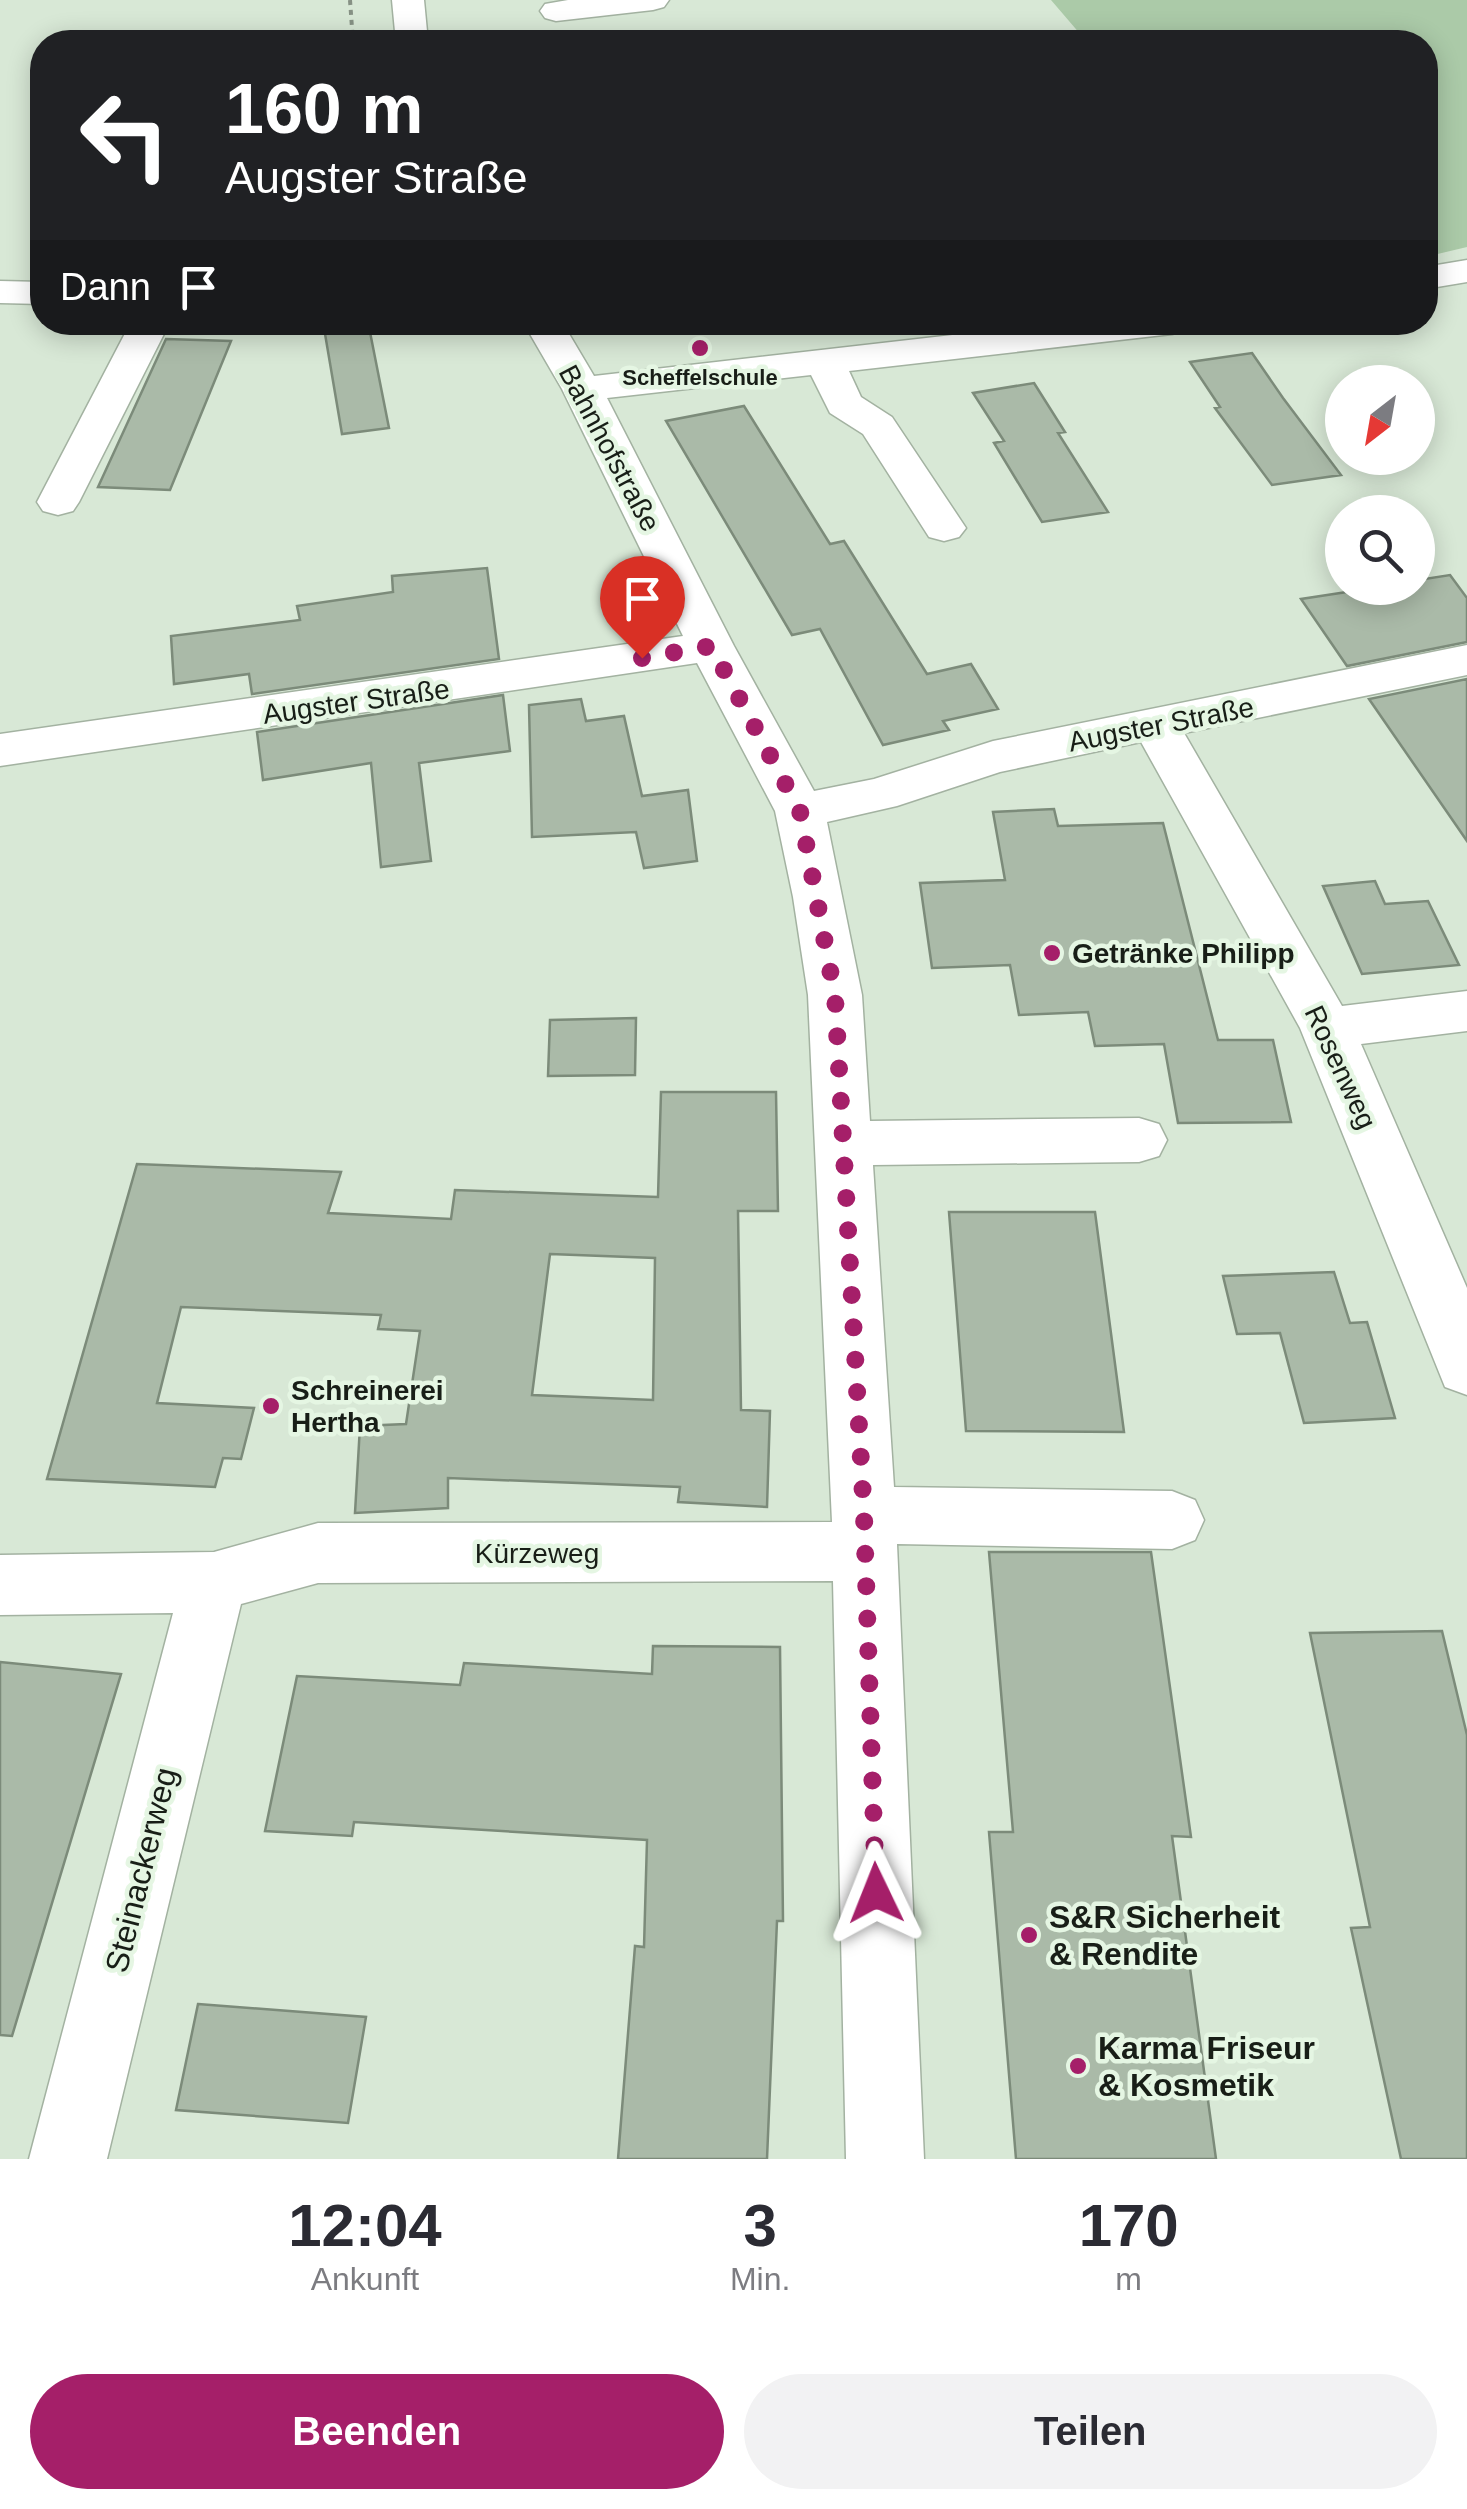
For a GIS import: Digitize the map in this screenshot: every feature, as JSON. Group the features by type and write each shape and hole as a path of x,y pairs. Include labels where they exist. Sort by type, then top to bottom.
{"street":[{"path":"408,0 411,30"},
{"path":"556,11 653,0"},
{"path":"1438,276 1467,271"},
{"path":"0,292 30,293"},
{"path":"58,502 144,335"},
{"name":"Bahnhofstraße","path":"550,335 582,389 711,646 800,811 835,996 864,1533 885,2159"},
{"path":"582,389 1059,335"},
{"path":"825,362 844,404 878,426 944,528"},
{"name":"Augster Straße","path":"10,750 711,646"},
{"name":"Augster Straße","path":"800,811 880,794 993,757 1467,660"},
{"name":"Rosenweg","path":"1156,726 1327,1028 1465,1352"},
{"path":"0,794 10,750"},
{"path":"1327,1028 1467,1011"},
{"path":"844,1143 1139,1140"},
{"name":"Kürzeweg","path":"0,1585 214,1582 318,1554 1172,1520"},
{"name":"Steinackerweg","path":"68,2159 214,1582"}],"path":[{"path":"350,0 352,30"}],"green space":[{"path":"1051,0 1467,0 1467,247 1438,254 1438,30 1077,30"}],"building":[{"path":"325,335 371,335 389,428 342,434"},
{"path":"166,339 231,341 170,490 98,487"},
{"path":"1252,353 1325,454 1325,475 1341,475 1272,485 1215,408 1220,407 1190,362"},
{"path":"1034,383 1065,432 1058,433 1108,512 1042,522 994,443 1004,441 973,393"},
{"path":"744,406 830,544 844,541 927,674 971,664 998,709 943,721 949,730 883,745 820,629 792,635 666,421"},
{"path":"487,568 499,659 252,694 249,674 174,684 171,636 300,620 297,606 393,592 392,576"},
{"path":"1450,575 1467,598 1467,642 1347,666 1301,599 1325,595 1325,605 1435,605 1435,577"},
{"path":"1467,679 1467,841 1369,699"},
{"path":"503,695 510,751 419,763 431,861 381,867 371,763 263,780 257,732"},
{"path":"581,699 586,721 624,716 642,796 688,790 697,861 644,868 636,832 532,837 529,705"},
{"path":"1054,809 1058,826 1163,823 1218,1040 1273,1040 1291,1122 1178,1123 1164,1044 1095,1046 1088,1012 1019,1015 1010,965 932,968 920,883 1005,880 993,812"},
{"path":"1375,881 1385,904 1428,901 1459,965 1362,974 1323,886"},
{"path":"636,1018 635,1075 548,1076 550,1020"},
{"path":"661,1092 776,1092 778,1211 738,1211 741,1410 770,1411 767,1507 678,1502 680,1487 448,1478 448,1508 355,1513 360,1426 406,1424 420,1331 378,1329 381,1315 181,1307 157,1403 254,1408 241,1459 223,1458 215,1487 47,1479 137,1164 341,1172 328,1213 451,1219 455,1190 658,1197","holes":["550,1254 655,1258 653,1400 532,1395"]},
{"path":"949,1212 1095,1212 1124,1432 966,1431"},
{"path":"1334,1272 1350,1323 1367,1322 1395,1418 1304,1423 1280,1333 1237,1334 1223,1276"},
{"path":"989,1552 1151,1552 1191,1837 1172,1836 1216,2159 1016,2159 989,1832 1013,1832"},
{"path":"1442,1631 1467,1735 1467,2159 1401,2159 1351,1928 1370,1927 1310,1633"},
{"path":"653,1646 780,1647 783,1921 777,1921 767,2159 618,2159 635,1946 644,1947 647,1840 354,1822 352,1836 265,1831 297,1676 460,1685 464,1663 652,1674"},
{"path":"0,1662 121,1674 12,2036 0,2035"},
{"path":"198,2004 366,2017 348,2123 176,2110"}],"place":[{"name":"Scheffelschule","path":"700,348"},
{"name":"Getränke Philipp","path":"1052,953"},
{"name":"Schreinerei Hertha","path":"271,1406"},
{"name":"S&R Sicherheit & Rendite","path":"1029,1935"},
{"name":"Karma Friseur & Kosmetik","path":"1078,2066"}],"route":[{"path":"642,658 711,646 800,811 819,898 835,996 842,1106 864,1515 876,1893"}]}
